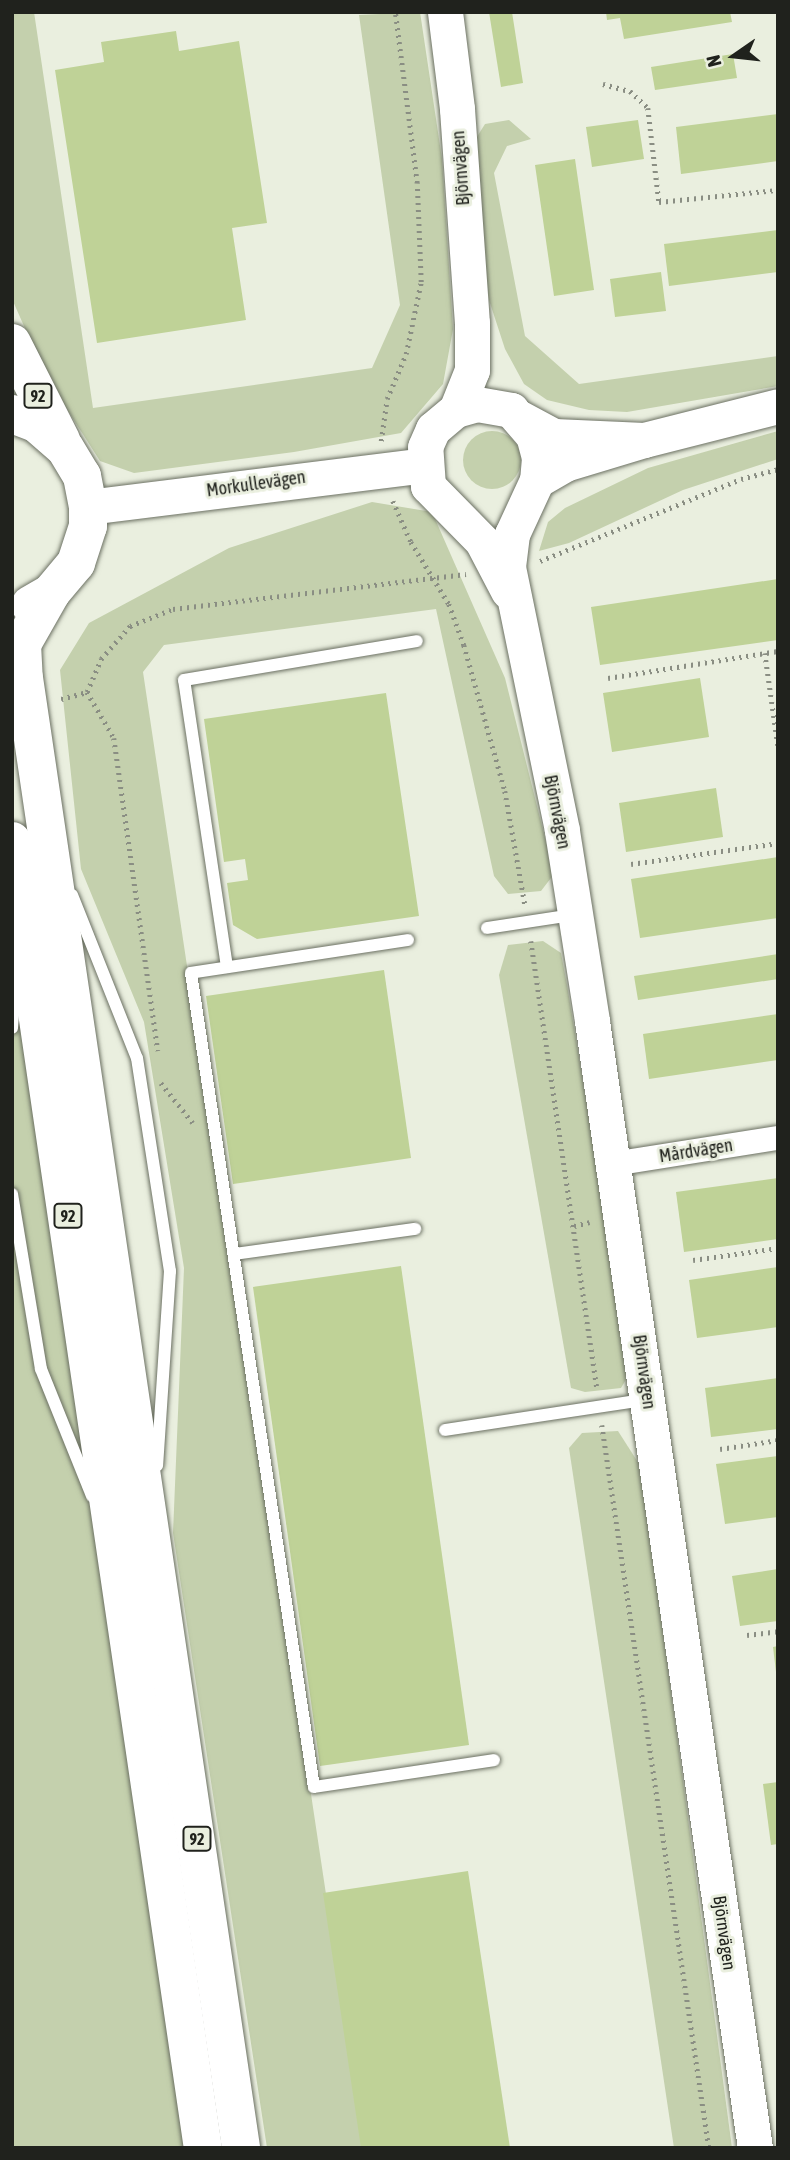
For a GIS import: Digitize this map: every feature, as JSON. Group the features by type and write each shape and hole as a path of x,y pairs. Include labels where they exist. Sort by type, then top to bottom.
{"highway":[{"name":"92","path":"12,343 65,448"},
{"path":"12,414 36,423 65,448 82,476 88,507 79,554 51,593 12,612"},
{"name":"92","path":"51,593 22,644 25,842 121,1586 203,2148"},
{"name":"92","path":"25,842 152,1530 241,2148"}],"street":[{"name":"Björnvägen","path":"445,12 457,109 472,323 472,370 456,410 433,429 423,465 428,486 445,508 461,517 506,579"},
{"name":"Björnvägen","path":"472,323 516,414 533,435 539,458 530,491 512,534 506,579 575,914 755,2148"},
{"path":"456,410 477,404 516,414 554,436 644,440"},
{"path":"461,517 488,520 507,514 530,491 565,464 644,440 778,406"},
{"name":"Morkullevägen","path":"88,507 383,466 423,465"},
{"name":"Mårdvägen","path":"613,1164 778,1138"}],"lane":[{"path":"227,967 184,680 417,641"},
{"path":"12,1028 25,842"},
{"path":"25,842 137,1058 170,1271 152,1530"},
{"path":"487,928 575,914"},
{"path":"408,940 191,973 314,1787 494,1760"},
{"path":"12,1194 41,1369 93,1499 121,1586"},
{"path":"234,1254 415,1229"},
{"path":"445,1430 648,1400"}],"path":[{"path":"395,12 417,183 421,282 406,354 380,426 383,466 397,514 436,579 464,645 498,765 528,922 709,2148"},
{"path":"603,85 630,91 648,108 659,202 778,190"},
{"path":"159,1059 114,738 87,692 91,676 114,642 150,616 173,608 436,579 506,579 741,479 778,470"},
{"path":"608,678 778,651"},
{"path":"765,653 778,746"},
{"path":"48,701 87,692"},
{"path":"631,864 778,843"},
{"path":"160,1071 163,1101"},
{"path":"693,1260 778,1248"},
{"path":"720,1449 778,1440"},
{"path":"747,1636 778,1632"}],"green space":[{"path":"12,12 34,12 93,408 372,368 400,305 359,15 420,12 442,159 453,329 443,384 401,433 294,452 134,473 100,461 47,378 12,299"},
{"path":"509,120 531,139 507,146 494,173 525,336 579,384 778,356 778,386 627,412 589,410 547,400 524,384 505,349 489,300 471,156 475,140 485,124"},
{"path":"492,431 508,436 516,444 521,460 516,476 508,484 492,489 476,484 468,476 463,460 468,444 476,436"},
{"path":"778,431 778,459 683,490 569,543 539,551 548,522 565,508 648,468"},
{"path":"372,502 432,512 505,678 554,874 541,891 508,894 494,876 436,609 164,645 143,672 364,2148 267,2148 173,1533 184,1268 144,1022 81,869 60,670 89,623 229,548"},
{"path":"543,941 561,953 567,985 631,1371 621,1388 585,1392 571,1388 499,975 508,945"},
{"path":"12,947 184,2148 12,2148"},
{"path":"618,1431 641,1467 732,2148 674,2148 569,1448 582,1433"}],"building":[{"path":"489,12 512,12 523,83 501,87"},
{"path":"606,12 730,12 732,22 624,39 620,18 607,20"},
{"path":"176,31 179,51 239,41 267,223 232,228 246,320 97,343 55,70 104,62 101,42"},
{"path":"733,54 737,78 655,90 651,67"},
{"path":"778,114 778,161 681,174 676,127"},
{"path":"638,120 644,159 592,167 586,127"},
{"path":"575,159 594,290 554,296 535,165"},
{"path":"778,230 778,272 669,286 664,244"},
{"path":"661,272 666,311 615,317 610,279"},
{"path":"778,579 778,640 600,665 591,607"},
{"path":"700,678 709,737 612,752 603,693"},
{"path":"386,693 419,916 257,939 233,925 227,883 248,880 245,859 224,862 204,719"},
{"path":"716,788 723,837 626,852 619,803"},
{"path":"778,857 778,918 640,938 631,879"},
{"path":"778,954 778,979 638,1000 634,976"},
{"path":"384,970 411,1158 233,1184 206,996"},
{"path":"778,1014 778,1060 649,1079 643,1034"},
{"path":"778,1178 778,1239 684,1252 676,1192"},
{"path":"401,1266 469,1745 320,1766 253,1287"},
{"path":"778,1267 778,1327 697,1338 689,1280"},
{"path":"778,1378 778,1429 711,1437 705,1388"},
{"path":"778,1456 778,1517 725,1524 716,1464"},
{"path":"778,1569 778,1621 740,1626 732,1576"},
{"path":"778,1646 778,1672 776,1672 773,1647"},
{"path":"778,1782 778,1844 771,1845 763,1784"},
{"path":"468,1871 510,2148 361,2148 323,1893"}]}
